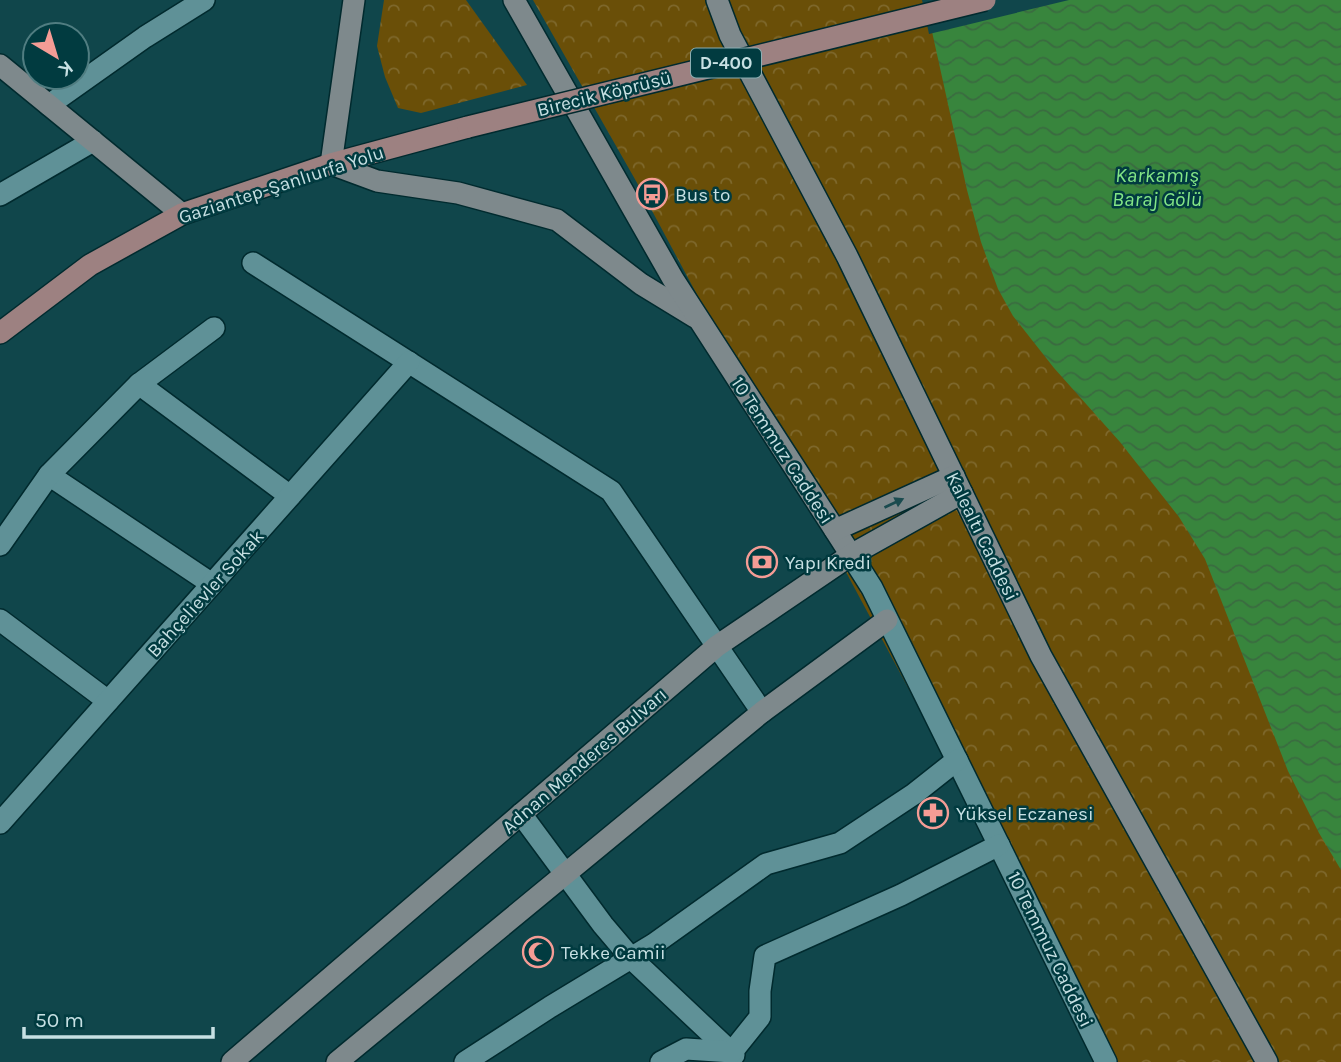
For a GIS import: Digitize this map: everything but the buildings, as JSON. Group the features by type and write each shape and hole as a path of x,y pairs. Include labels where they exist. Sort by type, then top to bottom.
{"main road":[{"name":"Birecik Köprüsü","path":"468,127 985,0"},
{"name":"Gaziantep-Şanlıurfa Yolu","path":"0,334 90,265 182,214 331,164 468,127"}],"street":[{"path":"49,105 145,37 204,0"},
{"path":"354,0 331,164 377,180 458,192 557,220 642,284 699,320"},
{"name":"10 Temmuz Caddesi","path":"514,0 673,279 872,588 1106,1062"},
{"name":"Kalealtı Caddesi","path":"717,0 730,35 847,256 1041,656 1267,1062"},
{"path":"0,65 182,214"},
{"path":"0,195 93,141"},
{"path":"253,263 611,491 762,712"},
{"path":"0,545 50,475 139,384 214,328"},
{"name":"Bahçelievler Sokak","path":"0,823 409,362"},
{"path":"139,384 290,496"},
{"path":"50,475 212,584"},
{"path":"835,530 958,485"},
{"name":"Adnan Menderes Bulvarı","path":"232,1062 717,646 958,485"},
{"path":"0,620 108,701"},
{"path":"337,1062 762,712 887,620"},
{"path":"465,1062 654,944 766,864 840,843 914,794 957,760"},
{"path":"522,814 603,925 631,958 736,1057"},
{"path":"736,1057 760,1017 760,991 765,956 901,895 999,845"},
{"path":"662,1062 686,1049 736,1057"}],"green space":[{"path":"384,0 466,0 527,85 421,113 398,108 385,77 377,46"},
{"path":"533,0 1019,0 1341,771 1341,1062 1109,1062 636,181"}],"water":[{"name":"Karkamış Baraj Gölü","path":"925,0 1341,0 1341,870 1288,771 1205,559 1179,517 1120,442 1054,368 1013,316 998,289 981,242 967,190"}],"pier":[{"path":"922,0 1069,0 929,34"}],"place":[{"name":"Bus to","path":"652,194"},
{"name":"Yapı Kredi","path":"762,562"},
{"name":"Yüksel Eczanesi","path":"933,813"},
{"name":"Tekke Camii","path":"538,952"}]}
